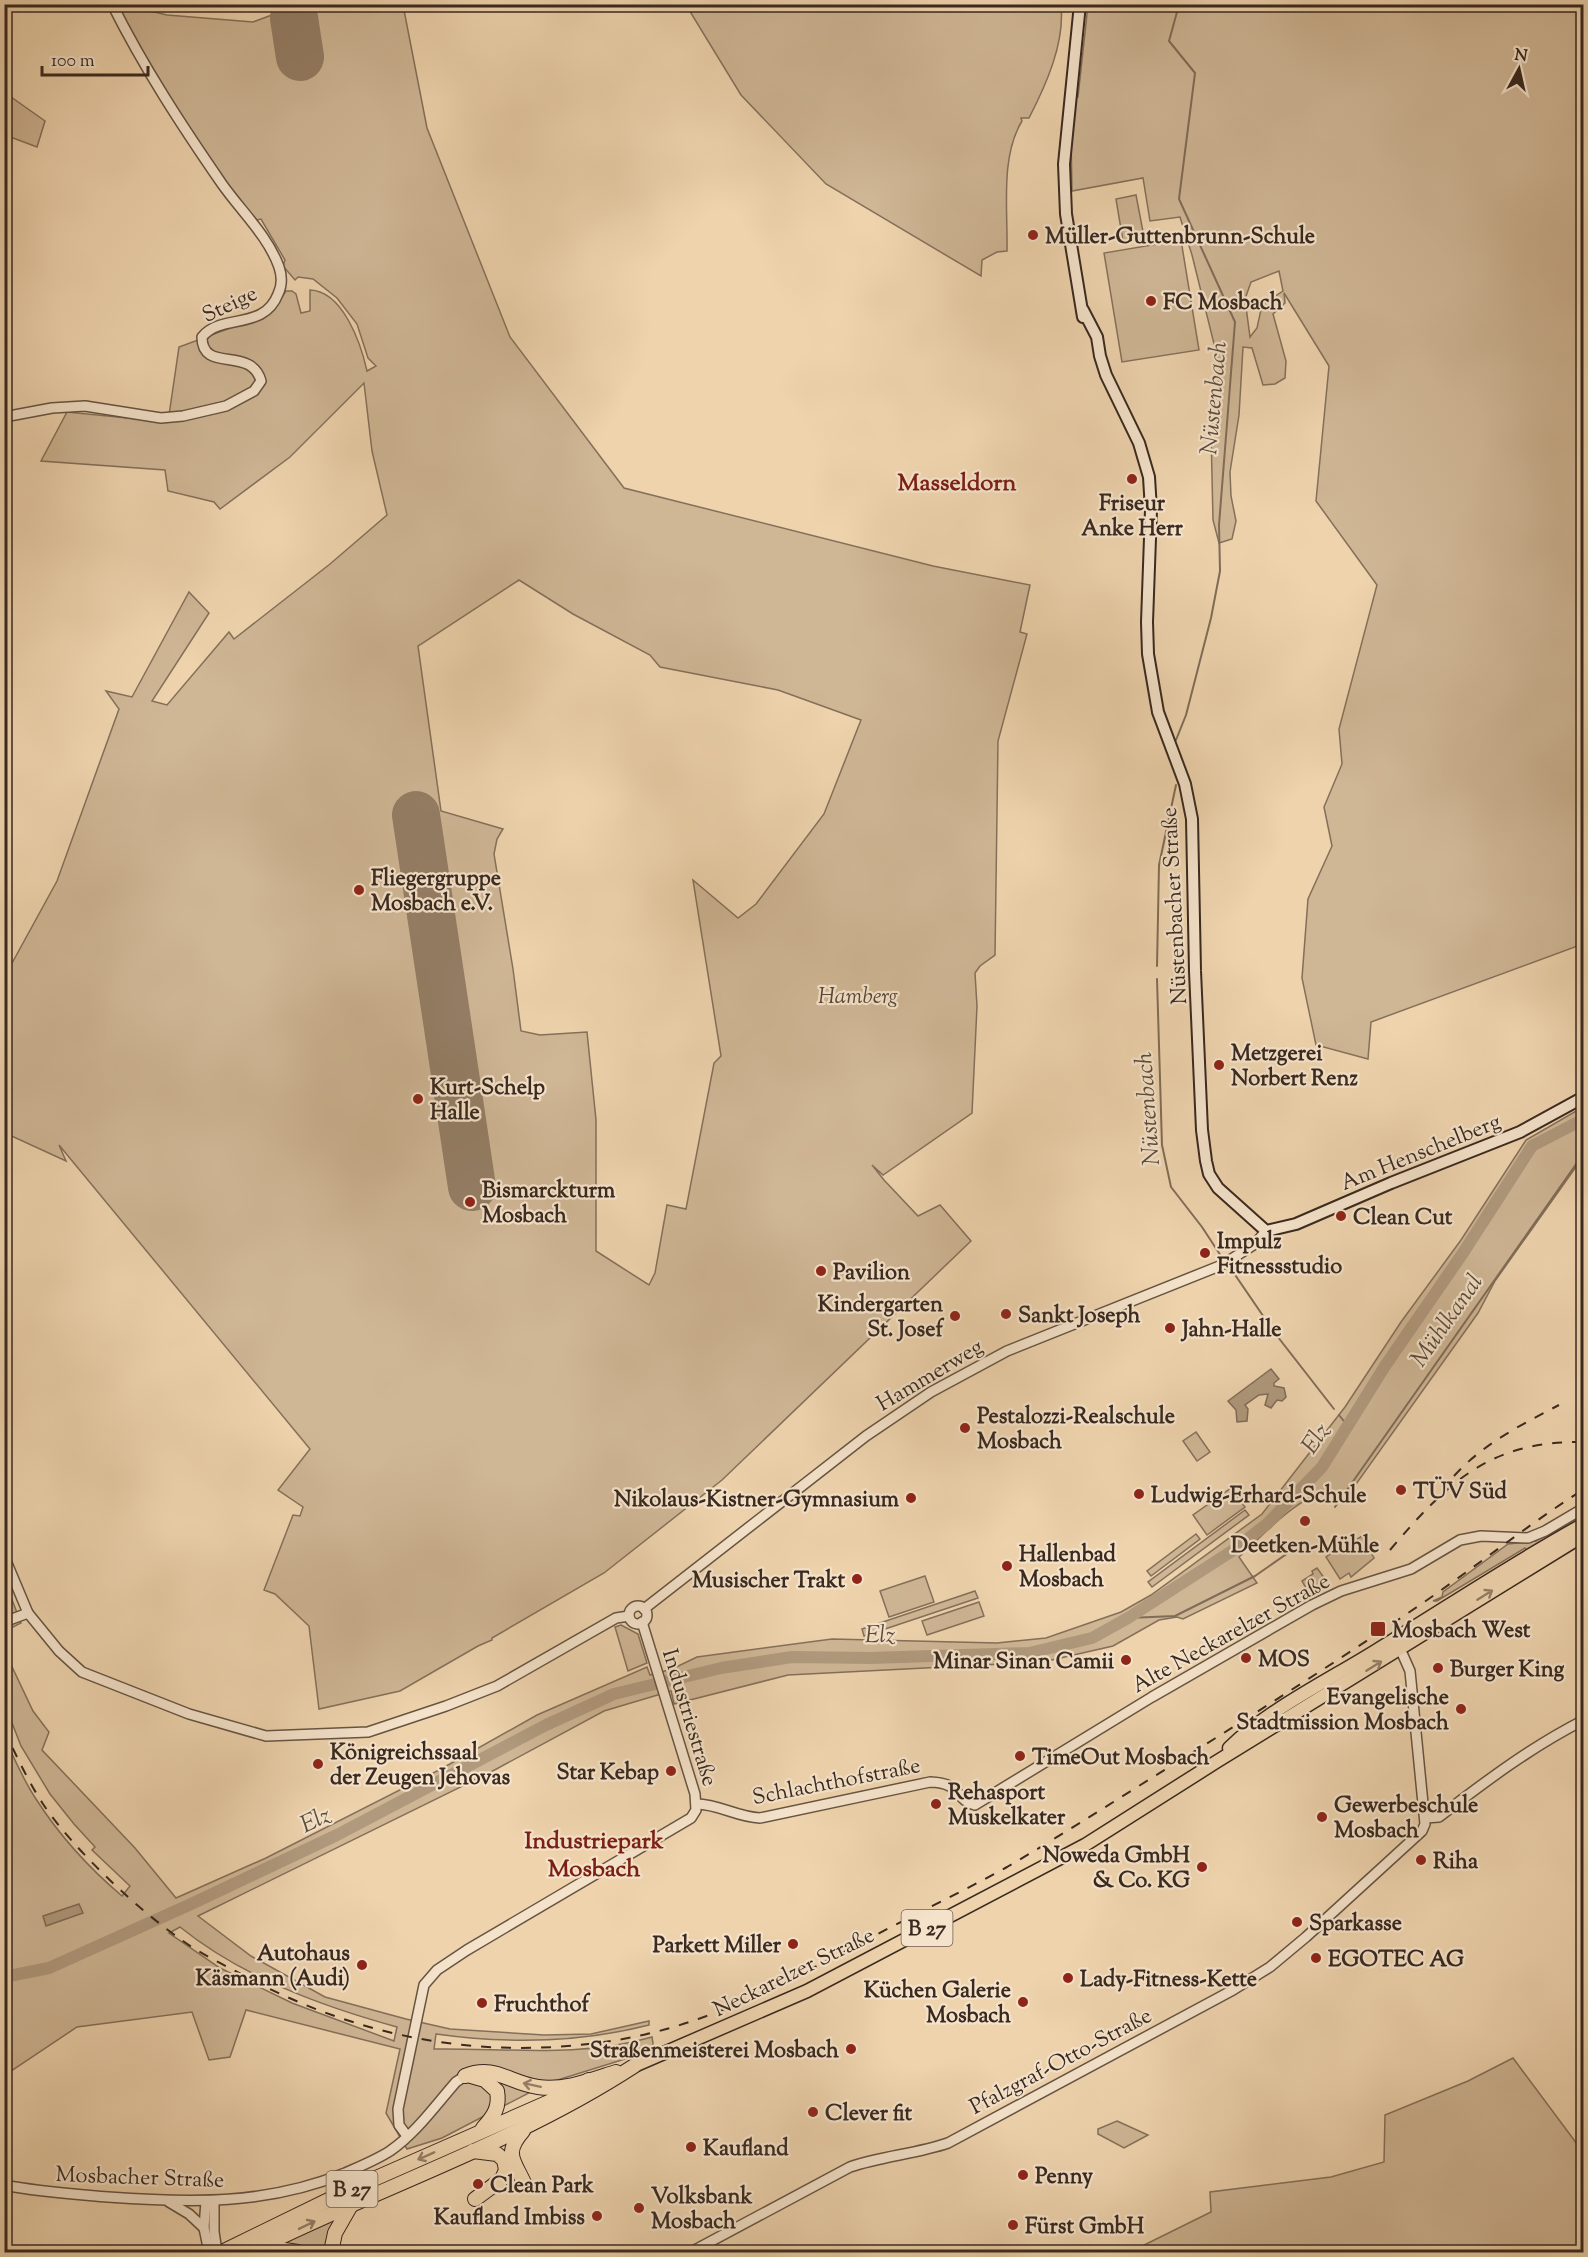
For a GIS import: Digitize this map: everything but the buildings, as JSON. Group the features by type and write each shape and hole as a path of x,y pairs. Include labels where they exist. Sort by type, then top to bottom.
{"highway":[{"name":"B 27","path":"222,2252 351,2189 549,2102 589,2080 634,2066"},
{"name":"B 27","path":"256,2250 567,2107 634,2066"},
{"path":"465,2076 477,2071 495,2072 523,2084 552,2088 589,2080"},
{"path":"465,2076 485,2080 496,2091 498,2101 493,2117 479,2132"},
{"path":"525,2185 511,2154 513,2143 527,2126"},
{"path":"471,2151 497,2154 504,2160 506,2170 502,2179 475,2199 508,2184 513,2179 516,2165"},
{"path":"331,2253 335,2233 352,2204"},
{"path":"256,2250 287,2249 298,2253"}],"main road":[{"name":"Nüstenbacher Straße","path":"1080,4 1064,164 1065,214 1083,310 1097,338 1100,356 1112,387 1139,442 1149,477 1151,526 1146,622 1148,654 1158,712 1185,784 1192,819 1196,994 1202,1130 1206,1161 1209,1174 1218,1188 1266,1231"},
{"name":"Am Henschelberg","path":"1266,1231 1296,1224 1391,1183 1520,1132 1584,1097"},
{"name":"B 27","path":"1398,1644 1494,1576 1584,1524"},
{"name":"Neckarelzer Straße","path":"634,2066 816,1987 1085,1845 1398,1644 1584,1535"}],"street":[{"name":"Steige","path":"4,417 52,408 85,406 161,418 183,416 226,406 254,392 261,381 255,367 249,363 212,356 206,352 202,345 202,337 213,327 257,316 270,308 281,285 278,266 255,228 165,102 135,51 112,4"},
{"name":"Hammerweg","path":"644,1609 858,1443 931,1392 1007,1351 1222,1265 1255,1245 1266,1231"},
{"name":"Alte Neckarelzer Straße","path":"975,1805 1152,1697 1312,1605 1341,1591 1411,1569 1460,1540 1481,1536 1528,1538 1545,1531 1584,1508"},
{"path":"4,1556 28,1613 53,1645 82,1672 189,1714 266,1736 368,1732 497,1686 616,1618 629,1616"},
{"path":"639,1606 644,1609 646,1616 642,1622 634,1622 629,1616 630,1610 634,1607 639,1606"},
{"path":"4,1622 28,1613"},
{"name":"Industriestraße","path":"407,2136 399,2126 398,2109 424,1985 437,1970 467,1950 692,1818 697,1804 642,1622"},
{"path":"1398,1644 1412,1678 1425,1818 1439,1817 1506,1766 1541,1743 1584,1720"},
{"name":"Schlachthofstraße","path":"697,1804 705,1804 744,1817 760,1818 930,1782 944,1782 955,1788 968,1803 975,1805"},
{"name":"Pfalzgraf-Otto-Straße","path":"691,2253 850,2167 869,2160 948,2143 1233,1990 1261,1973 1306,1937 1422,1831 1425,1818"},
{"name":"Mosbacher Straße","path":"4,2185 28,2190 210,2201 262,2197 311,2186 369,2163 392,2149 430,2112 456,2082 465,2076"},
{"path":"167,2200 189,2214 204,2228"},
{"path":"214,2222 227,2200"},
{"path":"210,2201 222,2252"},
{"path":"209,2253 204,2228 210,2201"}],"green space":[{"name":"Hamberg","path":"117,5 167,15 253,22 280,12 281,5 403,5 427,128 510,337 624,488 933,566 1030,585 1020,632 1027,634 998,741 995,955 980,966 975,973 977,1006 972,1113 883,1175 872,1165 918,1216 940,1205 971,1241 722,1480 604,1573 492,1640 400,1691 319,1709 309,1626 275,1594 264,1590 293,1515 300,1516 303,1507 278,1490 310,1449 59,1145 66,1161 5,1133 5,976 57,881 119,709 106,691 132,697 189,592 209,613 152,701 167,705 229,632 234,639 330,564 387,515 372,451 364,383 290,457 220,509 214,502 168,491 165,470 41,461 67,412 168,422 179,347 271,313 286,291 296,294 301,313 310,311 310,290 332,299 349,321 367,371 376,366 368,358 357,324 337,298 313,279 298,277 295,280 283,266 285,260 261,219 257,220 245,208 166,102","holes":["519,580 573,614 650,655 660,667 778,690 861,720 824,814 756,904 738,918 693,880 721,1056 714,1063 686,1209 667,1205 655,1273 649,1285 596,1251 596,1120 587,1032 540,1035 521,1031 494,854 497,839 503,829 441,811 418,646"]},
{"path":"686,5 1061,5 1060,34 1053,63 1029,118 1021,118 1022,121 1011,151 1007,184 1007,251 997,252 982,260 981,276 826,184 741,95"},
{"path":"1088,5 1583,5 1583,944 1371,1022 1368,1059 1316,1045 1302,978 1308,899 1332,846 1324,807 1342,764 1339,729 1377,585 1316,501 1329,366 1284,293 1285,303 1273,314 1286,361 1285,378 1275,384 1263,385 1252,348 1243,347 1239,415 1230,472 1231,496 1236,521 1232,539 1219,543 1213,520 1211,432 1220,368 1192,255 1180,217 1150,221 1143,178 1072,191 1071,137 1074,97 1078,97","holes":["1279,271 1283,291 1262,305 1257,328 1250,337 1245,299 1251,282"]},
{"path":"4,92 45,121 37,147 5,135"},
{"path":"1136,195 1144,237 1123,241 1116,199"},
{"name":"FC Mosbach","path":"1181,240 1199,350 1122,362 1104,253"},
{"path":"1583,1107 1583,1157 1495,1281 1478,1313 1349,1494 1328,1491 1315,1495 1291,1510 1239,1557 1257,1583 1183,1619 1177,1617 1159,1620 1113,1646 1043,1662 788,1675 674,1704 671,1691 604,1711 489,1773 198,1916 251,1956 325,1997 406,2019 450,2029 544,2035 591,2034 649,2021 649,2025 623,2031 543,2040 490,2039 436,2034 434,2049 571,2050 625,2044 652,2037 654,2050 548,2083 442,2138 407,2149 386,2113 400,2049 246,2010 230,2057 209,2060 192,2012 77,2027 5,2075 4,1737 31,1792 65,1838 86,1862 122,1896 130,1886 92,1850 95,1847 50,1794 21,1746 5,1705 5,1652 33,1711 49,1732 42,1750 135,1848 176,1898 266,1858 441,1769 537,1715 647,1667 650,1675 672,1669 697,1657 832,1639 997,1643 1046,1638 1121,1612 1151,1595 1262,1514 1345,1407 1401,1322 1461,1240 1526,1140","holes":["180,1927 229,1961 283,1988 340,2010 397,2027 394,2041 292,2003 220,1968 169,1933"]},
{"path":"1196,1432 1210,1452 1197,1461 1183,1441"},
{"path":"1231,1488 1245,1507 1207,1535 1193,1515"},
{"path":"1245,1510 1249,1515 1152,1587 1148,1582"},
{"path":"1583,1514 1583,1518 1527,1551 1525,1548 1437,1601 1433,1601 1442,1597 1443,1592 1508,1544 1536,1541"},
{"path":"1196,1534 1200,1539 1151,1576 1147,1571"},
{"path":"1362,1536 1374,1558 1351,1577 1349,1573 1340,1579 1326,1557"},
{"path":"1317,1568 1330,1586 1310,1595 1302,1581 1313,1574 1312,1571"},
{"path":"925,1576 934,1602 889,1617 880,1591"},
{"path":"7,1587 21,1623 5,1631 4,1588"},
{"path":"975,1591 978,1598 864,1636 862,1629"},
{"path":"979,1602 984,1616 927,1635 922,1621"},
{"path":"621,1625 638,1634 647,1663 628,1671 615,1627"},
{"path":"1513,2058 1583,2152 1583,2252 1130,2252 1211,2212 1210,2192 1331,2177 1384,2162 1385,2115 1468,2081"},
{"path":"1117,2121 1148,2135 1124,2148 1098,2134 1098,2129"},
{"path":"341,2214 328,2252 305,2252 280,2244"}],"shaded area":[{"path":"1271,1369 1279,1379 1274,1386 1284,1388 1286,1397 1282,1401 1277,1400 1271,1408 1265,1405 1268,1394 1259,1395 1245,1405 1248,1409 1247,1421 1237,1422 1236,1410 1228,1401"},
{"path":"79,1904 83,1913 46,1926 43,1916"}],"waterway":[{"name":"Nüstenbach","path":"1175,4 1177,12 1169,41 1195,73 1179,199 1235,322 1219,525 1220,571 1211,618 1186,715 1176,740"},
{"name":"Nüstenbach","path":"1157,966 1159,865 1176,785"},
{"name":"Nüstenbach","path":"1157,979 1162,1145 1171,1187 1221,1256"},
{"name":"Elz","path":"4,1977 49,1968 189,1905 337,1835 546,1725 614,1694 721,1668 792,1657 870,1658 1029,1653 1092,1638 1128,1618 1232,1551 1267,1524 1322,1467 1385,1366 1463,1253 1532,1146 1584,1119"},
{"name":"Mühlkanal","path":"1335,1507 1584,1153"},
{"name":"Nüstenbach","path":"1229,1266 1270,1326"},
{"name":"Nüstenbach","path":"1274,1332 1334,1409"},
{"name":"Nüstenbach","path":"1339,1415 1347,1425"},
{"name":"Mühlkanal","path":"1128,1618 1175,1616 1255,1576 1298,1546"}],"runway":[{"path":"294,18 300,57"},
{"path":"416,815 472,1187"}],"railway":[{"path":"1454,1476 1490,1444 1559,1405"},
{"path":"1390,1550 1431,1505 1473,1470 1496,1458 1522,1449 1551,1443 1584,1442"},
{"path":"4,1730 43,1804 71,1840 107,1878 146,1913 183,1941 239,1973 329,2014 375,2029 422,2039 470,2046 518,2048 567,2046 617,2040 689,2022 758,1995 1007,1867 1079,1824 1344,1655 1430,1598 1584,1489"}],"place":[{"name":"Müller-Guttenbrunn-Schule","path":"1033,235"},
{"name":"FC Mosbach","path":"1151,301"},
{"name":"Friseur Anke Herr","path":"1132,479"},
{"name":"Fliegergruppe Mosbach e.V.","path":"359,890"},
{"name":"Metzgerei Norbert Renz","path":"1219,1065"},
{"name":"Kurt-Schelp Halle","path":"418,1099"},
{"name":"Bismarckturm Mosbach","path":"470,1202"},
{"name":"Clean Cut","path":"1341,1216"},
{"name":"Impulz Fitnessstudio","path":"1205,1253"},
{"name":"Pavilion","path":"821,1271"},
{"name":"Sankt Joseph","path":"1006,1314"},
{"name":"Kindergarten St. Josef","path":"955,1316"},
{"name":"Jahn-Halle","path":"1170,1328"},
{"name":"Pestalozzi-Realschule Mosbach","path":"965,1428"},
{"name":"TÜV Süd","path":"1401,1490"},
{"name":"Ludwig-Erhard-Schule","path":"1139,1494"},
{"name":"Nikolaus-Kistner-Gymnasium","path":"911,1498"},
{"name":"Deetken-Mühle","path":"1305,1521"},
{"name":"Hallenbad Mosbach","path":"1007,1566"},
{"name":"Musischer Trakt","path":"857,1579"},
{"name":"Mosbach West","path":"1378,1629"},
{"name":"MOS","path":"1246,1658"},
{"name":"Minar Sinan Camii","path":"1126,1660"},
{"name":"Burger King","path":"1438,1668"},
{"name":"Evangelische Stadtmission Mosbach","path":"1461,1709"},
{"name":"TimeOut Mosbach","path":"1020,1756"},
{"name":"Königreichssaal der Zeugen Jehovas","path":"318,1764"},
{"name":"Star Kebap","path":"671,1771"},
{"name":"Rehasport Muskelkater","path":"936,1804"},
{"name":"Gewerbeschule Mosbach","path":"1322,1817"},
{"name":"Riha","path":"1421,1860"},
{"name":"Noweda GmbH & Co. KG","path":"1202,1867"},
{"name":"Sparkasse","path":"1297,1922"},
{"name":"Parkett Miller","path":"793,1944"},
{"name":"EGOTEC AG","path":"1316,1958"},
{"name":"Autohaus Käsmann (Audi)","path":"362,1965"},
{"name":"Lady-Fitness-Kette","path":"1068,1978"},
{"name":"Küchen Galerie Mosbach","path":"1023,2002"},
{"name":"Fruchthof","path":"482,2003"},
{"name":"Straßenmeisterei Mosbach","path":"851,2049"},
{"name":"Clever fit","path":"813,2112"},
{"name":"Kaufland","path":"691,2147"},
{"name":"Penny","path":"1023,2175"},
{"name":"Clean Park","path":"478,2184"},
{"name":"Volksbank Mosbach","path":"639,2208"},
{"name":"Kaufland Imbiss","path":"597,2216"},
{"name":"Fürst GmbH","path":"1013,2225"}],"district":[{"name":"Masseldorn","path":"957,482"},
{"name":"Industriepark Mosbach","path":"594,1854"}]}
